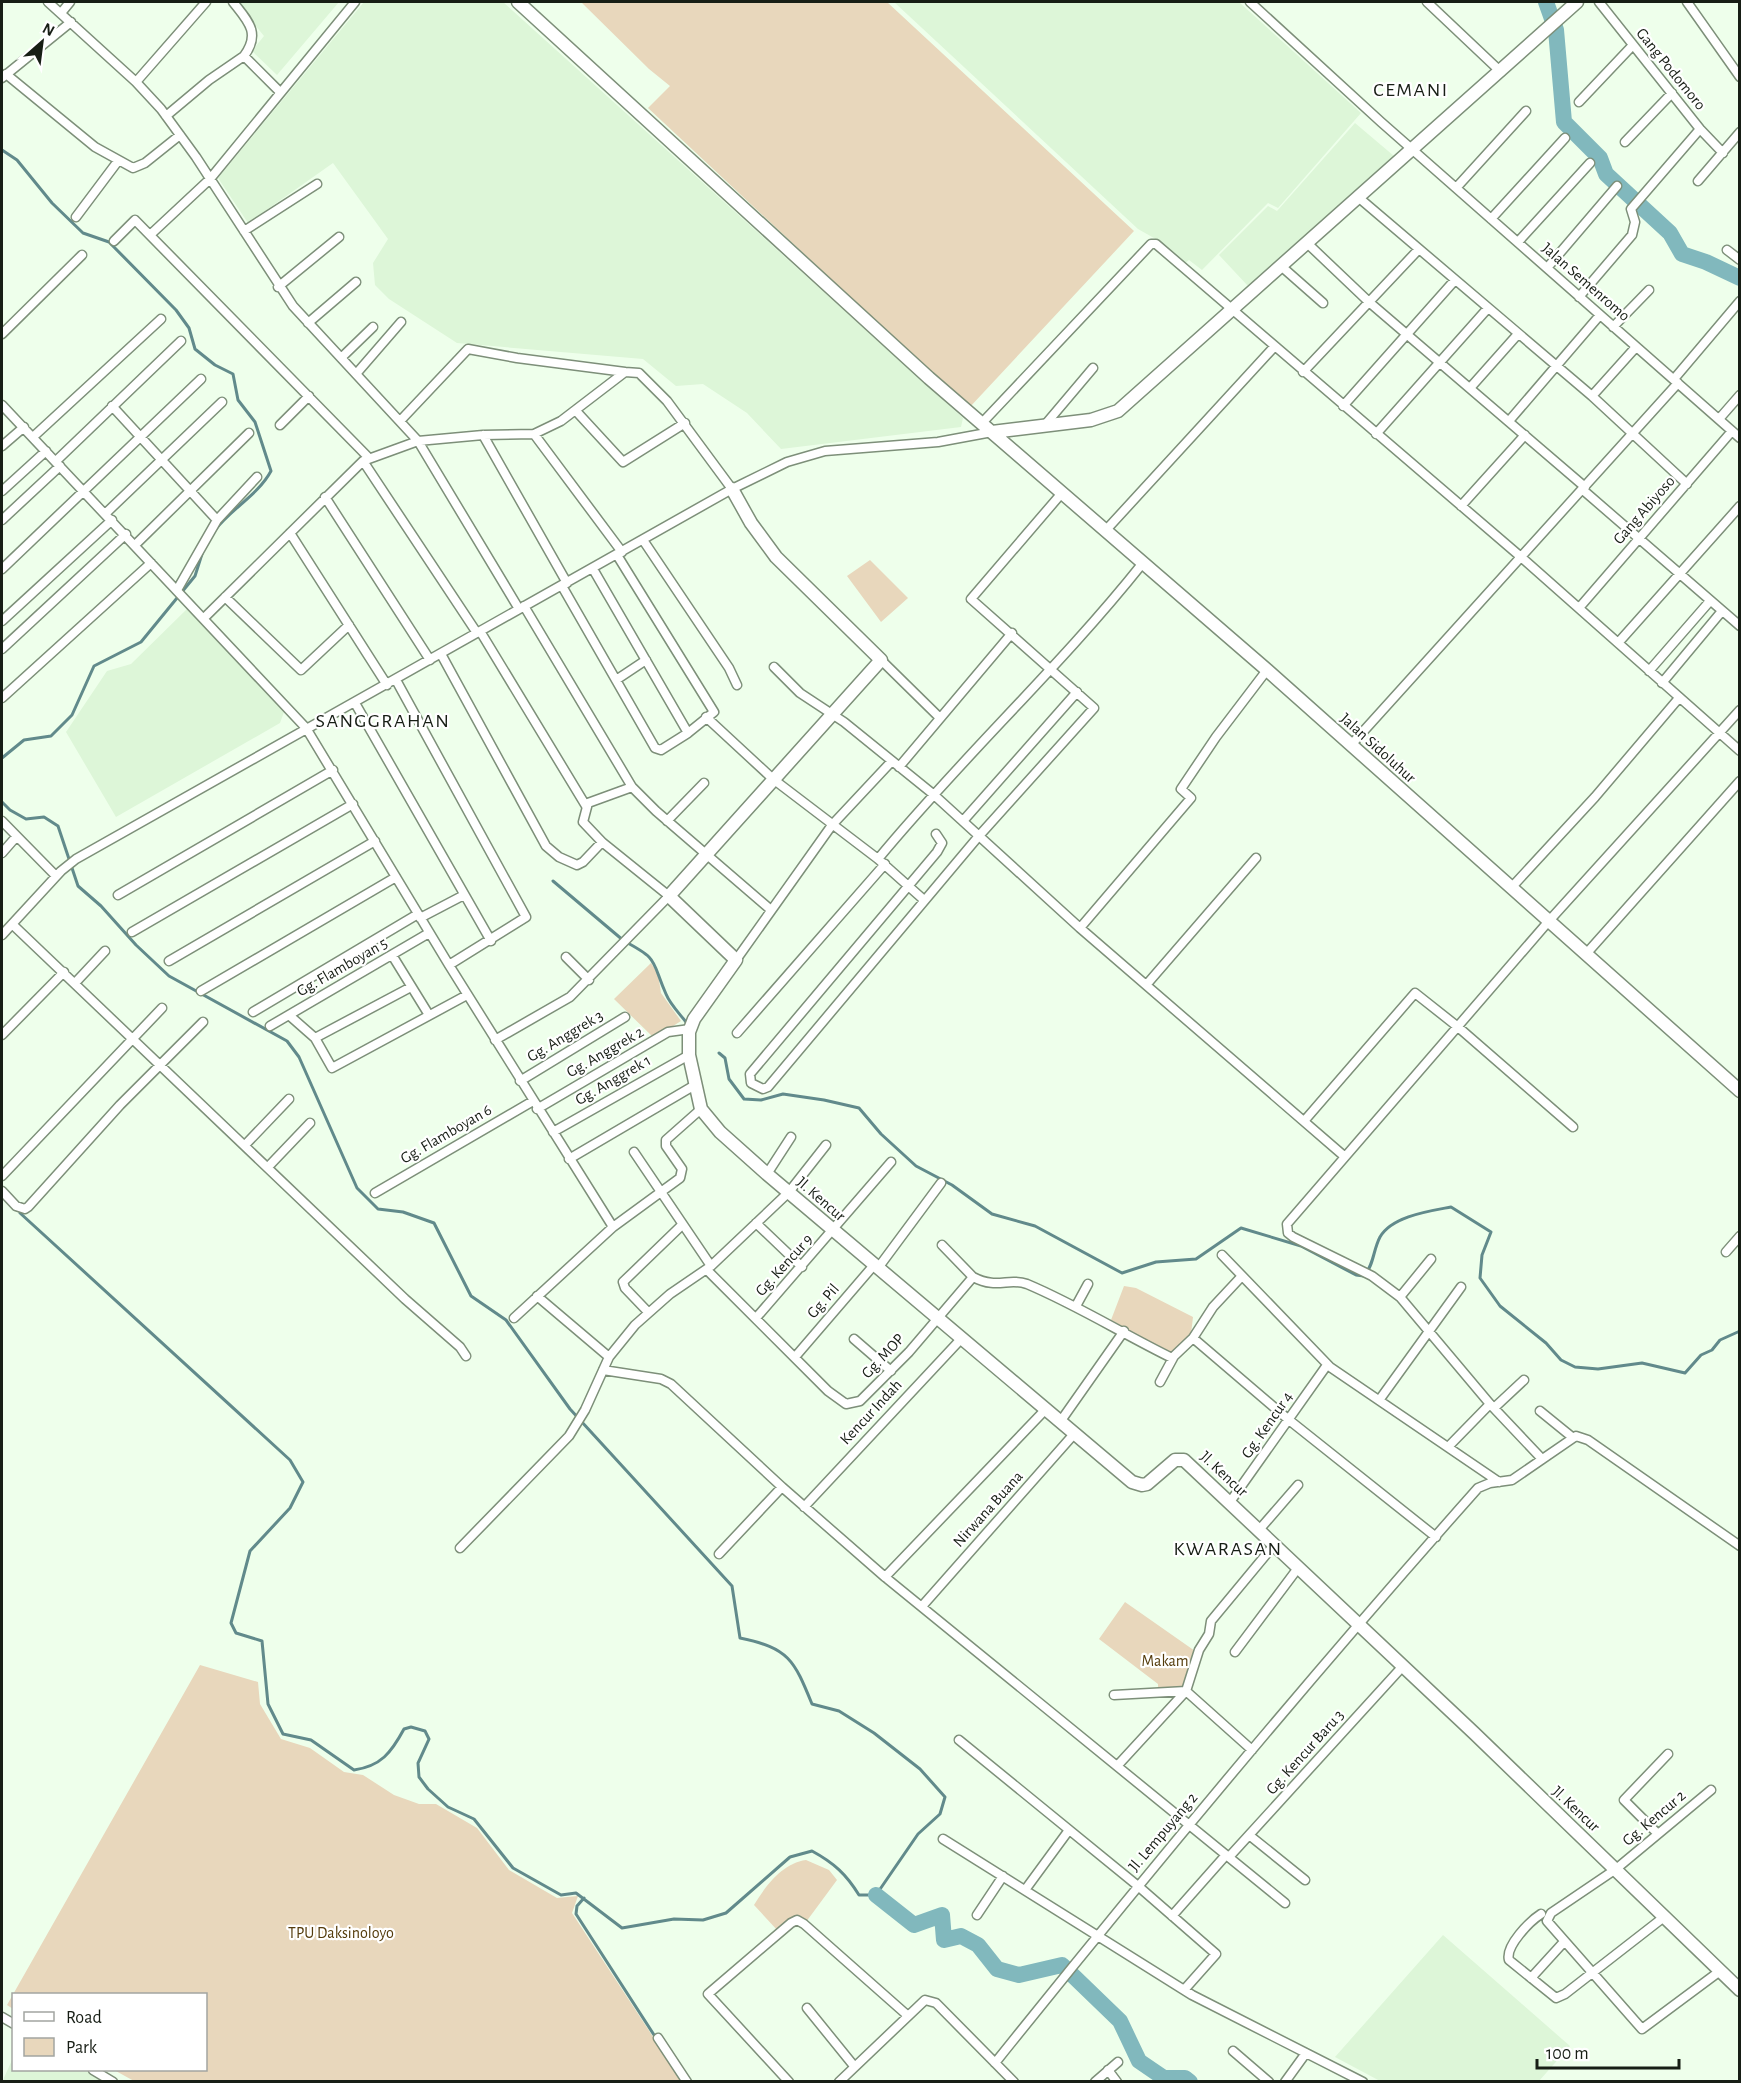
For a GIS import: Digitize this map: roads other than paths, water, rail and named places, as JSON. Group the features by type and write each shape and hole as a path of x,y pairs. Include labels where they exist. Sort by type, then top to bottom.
{"street":[{"path":"48,2 136,82 166,116 210,179 278,287 308,323 418,441 632,787 667,821 771,910"},
{"path":"61,13 70,2"},
{"path":"136,82 206,2"},
{"path":"166,116 209,80 244,56 252,46 253,33 233,2"},
{"path":"150,235 210,179 355,2"},
{"name":"Jalan Sidoluhur","path":"518,2 981,424 1267,670 1740,1091"},
{"name":"Jalan Semenromo","path":"1250,2 1456,188 1736,434"},
{"path":"1427,2 1501,72"},
{"path":"2,935 69,864 521,607 593,569 732,489 787,462 825,451 927,443 992,432 1090,420 1118,411 1577,2"},
{"name":"Gang Podomoro","path":"1599,2 1700,129 1723,153"},
{"path":"1687,2 1740,77"},
{"path":"70,22 4,76 78,135 133,168 138,167 180,135"},
{"path":"1579,102 1633,45"},
{"path":"244,56 280,92"},
{"path":"1625,142 1672,93"},
{"path":"1456,188 1526,111"},
{"path":"1580,297 1632,235 1635,222 1631,209 1700,129"},
{"path":"1698,181 1740,132"},
{"path":"1491,219 1565,138"},
{"path":"76,217 118,161"},
{"path":"1518,242 1590,163"},
{"path":"244,231 317,184"},
{"path":"1547,268 1617,186"},
{"path":"1359,197 1592,396 1688,484"},
{"path":"114,241 134,219 309,396 366,459 479,632 586,806 583,822 602,842 669,896 736,960 832,825 891,762"},
{"path":"278,287 339,237"},
{"path":"981,424 1154,243 1521,557 1740,752"},
{"path":"1307,243 1369,302 1509,421 1740,626"},
{"path":"1303,372 1419,249"},
{"path":"1727,250 1740,260"},
{"path":"2,334 82,255"},
{"path":"1281,266 1323,303"},
{"path":"1343,406 1455,280"},
{"path":"308,323 356,282"},
{"path":"1613,327 1649,290"},
{"path":"1352,745 1633,434 1740,301"},
{"path":"1376,434 1488,308"},
{"path":"1509,421 1600,315"},
{"path":"33,437 161,319"},
{"path":"356,374 401,322"},
{"path":"341,358 373,327"},
{"path":"1470,388 1518,334"},
{"path":"2,520 112,406 181,341"},
{"path":"1106,530 1274,347"},
{"path":"1592,396 1636,347"},
{"path":"400,421 468,349 516,358 639,373 685,423 732,489 751,523 776,557 939,717"},
{"path":"1044,426 1093,368"},
{"path":"204,618 366,459 418,441 483,435 534,434 576,411 625,372"},
{"path":"2,569 201,379"},
{"path":"1719,419 1740,394"},
{"path":"280,425 309,396"},
{"path":"2,621 109,516 161,459 222,402"},
{"path":"2,405 126,534 306,728 495,1041 613,1227"},
{"path":"112,406 217,520"},
{"path":"576,411 623,462 685,423"},
{"path":"2,446 24,427"},
{"path":"135,545 249,433"},
{"path":"483,435 616,680 655,748 663,749 714,712 620,553 534,434"},
{"name":"Gang Abiyoso","path":"1579,608 1639,538 1736,434"},
{"path":"1461,506 1525,435"},
{"path":"2,490 46,451"},
{"path":"178,591 217,520 257,477"},
{"path":"936,834 942,843 940,847 750,1074 751,1083 763,1089 768,1087 978,837 1094,708 971,597 1061,494"},
{"path":"325,497 430,660"},
{"path":"1618,644 1740,506"},
{"path":"290,533 387,685"},
{"path":"2,649 126,534"},
{"path":"643,540 733,673 737,685"},
{"path":"2,698 151,563"},
{"path":"737,1033 881,862 933,794 1143,564"},
{"path":"593,569 688,733"},
{"path":"225,597 301,670 349,625"},
{"path":"1649,671 1710,601"},
{"path":"1662,683 1722,611"},
{"path":"899,767 1012,633"},
{"path":"441,654 546,846 559,857 577,864 583,862 602,842"},
{"path":"616,680 646,660"},
{"path":"495,1041 562,1002 589,980 669,896 881,660"},
{"path":"774,667 801,693 832,714 933,794 1080,928 1344,1156"},
{"path":"1080,928 1191,798 1181,789 1267,670"},
{"path":"396,680 525,916 524,921 449,965"},
{"path":"963,821 1077,692"},
{"path":"1511,888 1595,797 1679,698"},
{"path":"355,703 491,940"},
{"path":"1542,1459 1492,1406 1400,1297 1372,1276 1293,1237 1286,1228 1288,1221 1548,922 1740,710"},
{"path":"706,717 773,779 881,862 924,900"},
{"path":"118,895 333,770"},
{"path":"1586,954 1740,781"},
{"path":"667,821 704,783"},
{"path":"586,806 632,787"},
{"path":"132,932 353,804"},
{"path":"2,821 16,837 59,873"},
{"path":"2,853 16,837"},
{"path":"169,961 375,841"},
{"path":"1147,984 1256,858"},
{"path":"201,991 396,877"},
{"path":"253,1012 419,916 464,895"},
{"path":"12,924 405,1299 460,1347 466,1356"},
{"name":"Gg. Flamboyan 5","path":"270,1026 429,933"},
{"path":"75,983 105,951"},
{"path":"392,955 429,1015"},
{"path":"567,957 589,980"},
{"name":"Jl. Kencur","path":"736,960 697,1014 690,1029 689,1054 701,1109 720,1132 1045,1410 1139,1485 1148,1484 1175,1460 1182,1458 1616,1869 1740,1990"},
{"path":"2,1035 64,972"},
{"path":"315,1038 411,987"},
{"path":"1305,1120 1415,993 1458,1027 1573,1127"},
{"path":"290,1016 315,1038 332,1068 467,995"},
{"path":"2,1176 162,1008"},
{"name":"Gg. Anggrek 3","path":"520,1081 625,1017"},
{"path":"2,1191 15,1206 25,1209 28,1207 203,1022"},
{"name":"Gg. Anggrek 2","path":"535,1105 668,1032 690,1029"},
{"name":"Gg. Anggrek 1","path":"553,1132 689,1054"},
{"path":"569,1159 695,1085"},
{"path":"245,1145 289,1099"},
{"name":"Gg. Flamboyan 6","path":"375,1193 535,1105"},
{"path":"514,1318 613,1227 680,1178 683,1173 666,1146 666,1140 701,1109"},
{"path":"268,1167 310,1123"},
{"path":"767,1174 791,1137"},
{"path":"460,1548 562,1444 585,1410 609,1357 648,1312 709,1268 789,1192 826,1145"},
{"path":"634,1152 709,1268 795,1357"},
{"name":"Gg. Kencur 9","path":"756,1318 834,1231 891,1162"},
{"name":"Gg. Pil","path":"795,1357 876,1267 941,1183"},
{"path":"756,1223 802,1267"},
{"path":"648,1312 625,1288 623,1282 682,1226"},
{"path":"1726,1252 1740,1236"},
{"path":"942,1245 973,1276 996,1284 1020,1282 1076,1306 1173,1358"},
{"path":"1222,1255 1327,1365 1499,1482"},
{"path":"1400,1297 1431,1259"},
{"name":"Gg. MOP","path":"795,1357 828,1391 846,1404 860,1401 891,1371 973,1276"},
{"path":"1160,1382 1173,1358 1193,1338 1213,1307 1241,1277"},
{"path":"1076,1306 1088,1284"},
{"path":"1380,1399 1461,1287"},
{"path":"537,1296 609,1357"},
{"path":"1060,1422 1124,1331"},
{"path":"1193,1338 1289,1420 1436,1537"},
{"path":"854,1339 891,1371"},
{"name":"Kencur Indah","path":"804,1507 961,1339"},
{"name":"Gg. Kencur 4","path":"1230,1502 1327,1365"},
{"path":"603,1370 661,1379 670,1384 804,1507 885,1577 1024,1693 1118,1765 1284,1903"},
{"path":"1448,1447 1524,1380"},
{"path":"885,1577 1045,1410"},
{"path":"1540,1410 1572,1437 1588,1440 1740,1546"},
{"name":"Nirwana Buana","path":"924,1604 1074,1434"},
{"name":"Jl. Lempuyang 2","path":"995,2062 1188,1825 1478,1488 1512,1480 1572,1437"},
{"path":"1259,1530 1298,1485"},
{"path":"718,1554 782,1487"},
{"path":"1118,1765 1186,1691 1199,1650 1209,1634 1211,1621 1274,1545"},
{"path":"1235,1652 1298,1568"},
{"name":"Gg. Kencur Baru 3","path":"1172,1916 1403,1666"},
{"path":"1114,1695 1186,1691 1252,1750"},
{"path":"960,1740 1138,1886 1216,1954 1184,1990"},
{"path":"1658,1834 1624,1800 1668,1754"},
{"name":"Gg. Kencur 2","path":"1591,1972 1547,1919 1551,1913 1616,1869 1711,1790"},
{"path":"1025,1890 1069,1830"},
{"path":"1249,1835 1305,1880"},
{"path":"943,1839 1184,1990 1364,2082"},
{"path":"977,1915 1003,1876"},
{"path":"1541,1914 1508,1951 1509,1960 1556,1998 1565,1994 1664,1917"},
{"path":"789,2082 708,1994 791,1923 797,1920 804,1924 907,2015"},
{"path":"1531,1978 1562,1944"},
{"path":"1591,1972 1642,2029 1720,1971"},
{"path":"839,2082 922,2001 936,2003 1014,2082"},
{"path":"807,2008 854,2066"},
{"path":"658,2038 687,2082"},
{"path":"1233,2051 1269,2082"},
{"path":"1285,2082 1306,2053"},
{"path":"1095,2082 1118,2062"},
{"path":"1108,2070 1117,2082"},
{"path":"95,2071 113,2082"}],"waterway":[{"path":"1546,2 1556,30 1564,122 1600,158 1606,174 1670,233 1682,254 1740,278"},
{"path":"2,150 17,160 52,203 83,233 109,242 176,310 189,328 195,349 215,365 233,374 238,400 255,422 271,471 266,480 215,530"},
{"path":"2,758 24,740 51,736 72,715 94,666 141,642 195,576 202,554"},
{"path":"2,802 10,810 26,819 44,817 58,826 78,886 101,906 136,945 169,976 287,1041 299,1057 357,1188 378,1209 403,1212 434,1223 471,1296 506,1320 570,1409 732,1586 740,1638 769,1646 780,1652 794,1666 812,1704 839,1711 874,1733 920,1769 945,1797 940,1814 918,1834 876,1895 859,1895 839,1870 812,1851 790,1857 726,1913 703,1920 674,1919 622,1928 576,1893 561,1895 513,1868 474,1819 448,1807 428,1789 419,1777 418,1763 429,1739 425,1731 411,1727 404,1729 390,1751 378,1762 354,1770 311,1740 283,1734 268,1704 262,1641 236,1633 231,1623 250,1551 290,1508 303,1482 290,1460 20,1213"},
{"path":"553,881 624,941 649,957 656,967 668,998 686,1022"},
{"path":"719,1053 725,1058 729,1079 744,1099 761,1100 783,1094 859,1108 881,1134 916,1166 952,1185 992,1214 1035,1226 1122,1273 1156,1262 1196,1259 1241,1228 1301,1246 1356,1275 1364,1276 1370,1267 1380,1237 1393,1224 1412,1216 1451,1207 1491,1232 1482,1255 1480,1278 1500,1306 1546,1343 1561,1360 1575,1367 1598,1369 1642,1363 1685,1373 1701,1355 1712,1350 1720,1340 1740,1331"},
{"path":"876,1895 914,1925 942,1915 944,1940 961,1936 978,1945 997,1969 1019,1975 1062,1965 1120,2021 1139,2061 1164,2078 1185,2078 1190,2082"},
{"path":"584,1898 577,1906 576,1914 656,2038"}],"district":[{"name":"CEMANI","path":"1411,90"},
{"name":"SANGGRAHAN","path":"383,721"},
{"name":"KWARASAN","path":"1228,1549"}],"park label":[{"name":"Makam","path":"1165,1661"},
{"name":"TPU Daksinoloyo","path":"341,1933"}]}
